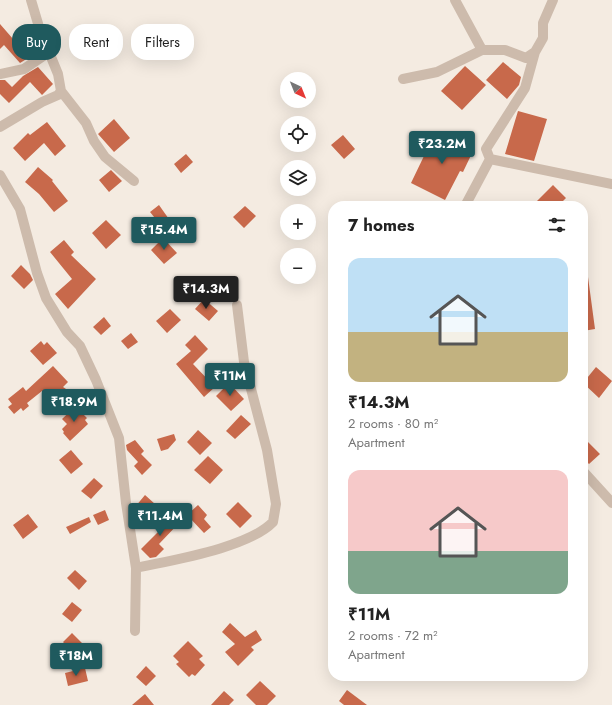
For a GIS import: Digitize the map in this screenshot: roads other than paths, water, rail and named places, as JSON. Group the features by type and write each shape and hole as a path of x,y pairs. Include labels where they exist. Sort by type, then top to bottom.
{"street":[{"path":"31,0 38,24"},
{"path":"455,0 482,50"},
{"path":"468,201 490,159 486,149 525,88 535,52 543,38 543,23 553,0"},
{"path":"403,79 437,72 482,50 505,50 526,58 535,52"},
{"path":"0,74 24,69 38,60"},
{"path":"53,60 58,74 61,91 86,123 94,141 105,157 134,181"},
{"path":"0,127 42,102 58,95 61,91"},
{"path":"490,159 612,184"},
{"path":"0,175 20,210 37,273 46,298 67,332 80,346 120,438 126,503 136,568 135,631"},
{"path":"136,568 217,548 256,535 273,522 276,504 270,465 244,362 237,304"},
{"path":"588,477 612,503"}]}
